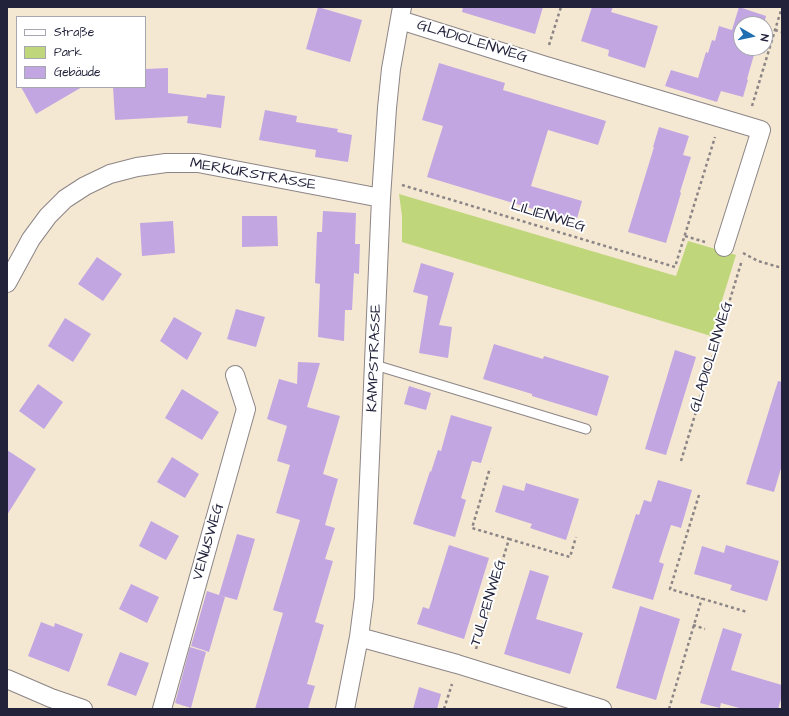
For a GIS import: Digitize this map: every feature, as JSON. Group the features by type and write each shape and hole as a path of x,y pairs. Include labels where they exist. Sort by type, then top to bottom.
{"street":[{"name":"GLADIOLENWEG","path":"401,14 543,65 761,130 724,247"},
{"name":"KAMPSTRASSE","path":"345,709 359,637 364,598 382,179 390,77 401,14"},
{"name":"MERKURSTRASSE","path":"7,283 31,239 48,216 65,200 85,186 110,174 137,167 166,163 198,163 381,198"},
{"name":"VENUSWEG","path":"162,709 246,409 235,376"},
{"path":"359,637 464,666 602,709"},
{"path":"7,679 51,698 83,709"}],"lane":[{"path":"375,365 586,429"}],"path":[{"name":"GLADIOLENWEG","path":"543,65 560,7"},
{"path":"746,125 782,7"},
{"path":"775,30 782,32"},
{"name":"LILIENWEG","path":"382,179 675,267 721,118"},
{"name":"GLADIOLENWEG","path":"681,461 744,253"},
{"path":"490,468 472,528 570,557 576,537"},
{"path":"699,496 670,589 748,612"},
{"name":"TULPENWEG","path":"444,709 464,666 509,539"},
{"path":"669,709 702,598"},
{"path":"693,625 705,629"}],"green space":[{"path":"399,194 676,276 688,241 736,255 711,336 402,242 402,216"}],"building":[{"path":"318,7 362,20 350,62 306,49"},
{"path":"463,7 543,7 535,34 462,12"},
{"path":"592,7 613,7 611,12 658,26 645,68 608,56 609,50 581,41"},
{"path":"739,7 766,16 736,16"},
{"path":"719,26 732,30 733,27 733,56 754,56 743,97 721,91 717,102 665,86 671,70 698,78 706,52 708,53 712,40 715,41"},
{"path":"439,63 505,83 503,90 606,121 598,145 548,130 531,186 582,201 576,222 427,177 443,126 422,120"},
{"path":"168,68 168,93 206,98 207,94 225,96 221,128 187,123 188,116 115,120 113,88 146,88 146,69"},
{"path":"22,88 80,88 36,114"},
{"path":"265,110 297,116 296,122 338,129 337,132 352,135 348,162 315,157 316,150 259,140"},
{"path":"659,127 689,136 683,155 691,157 666,243 628,232"},
{"path":"323,211 356,213 355,244 360,244 359,274 354,273 352,310 345,310 344,341 318,337 320,284 315,283 317,232 322,232"},
{"path":"242,216 277,216 278,246 242,247"},
{"path":"173,221 175,253 142,256 140,223"},
{"path":"97,257 122,274 103,301 78,284"},
{"path":"421,263 454,273 439,325 452,327 448,358 419,353 428,296 413,292"},
{"path":"236,309 265,317 256,347 227,339"},
{"path":"174,317 202,333 187,360 160,341"},
{"path":"65,318 91,334 73,362 48,346"},
{"path":"494,344 543,359 544,356 609,376 597,416 483,379"},
{"path":"675,350 696,357 666,455 645,449"},
{"path":"298,362 320,363 307,407 340,416 323,474 338,479 325,525 335,528 325,559 333,561 315,622 324,625 307,684 315,686 308,709 255,709 283,613 273,610 300,520 276,513 290,465 277,461 287,426 267,419 279,379 297,384"},
{"path":"778,381 782,382 782,465 774,492 746,484"},
{"path":"38,384 63,402 44,429 19,411"},
{"path":"409,386 431,393 426,410 404,404"},
{"path":"182,389 219,412 202,440 165,418"},
{"path":"451,415 492,427 481,463 472,461 461,498 466,500 455,537 413,524 438,450 441,451"},
{"path":"7,450 36,469 7,515"},
{"path":"172,457 199,474 185,498 157,482"},
{"path":"658,480 692,490 681,528 671,525 659,562 664,564 653,600 612,588 636,514 639,515 644,500 651,502"},
{"path":"526,483 579,499 566,540 530,528 532,524 495,512 503,485 524,491"},
{"path":"151,521 179,536 166,560 139,546"},
{"path":"237,534 255,539 237,600 219,595"},
{"path":"449,545 489,558 464,639 417,624 423,607 429,609"},
{"path":"726,545 779,561 767,601 730,590 732,585 694,574 702,546 724,553"},
{"path":"530,570 549,576 536,619 583,633 570,674 504,654"},
{"path":"131,584 159,597 147,623 119,609"},
{"path":"207,591 225,597 209,652 191,646"},
{"path":"640,606 680,619 656,700 616,688"},
{"path":"41,622 54,627 55,623 83,634 69,672 28,656"},
{"path":"723,628 742,634 731,670 782,685 782,696 778,709 743,709 721,703 720,708 700,703"},
{"path":"190,647 206,652 191,708 175,703"},
{"path":"120,652 149,663 136,696 107,685"},
{"path":"419,687 441,694 437,709 413,709"}]}
